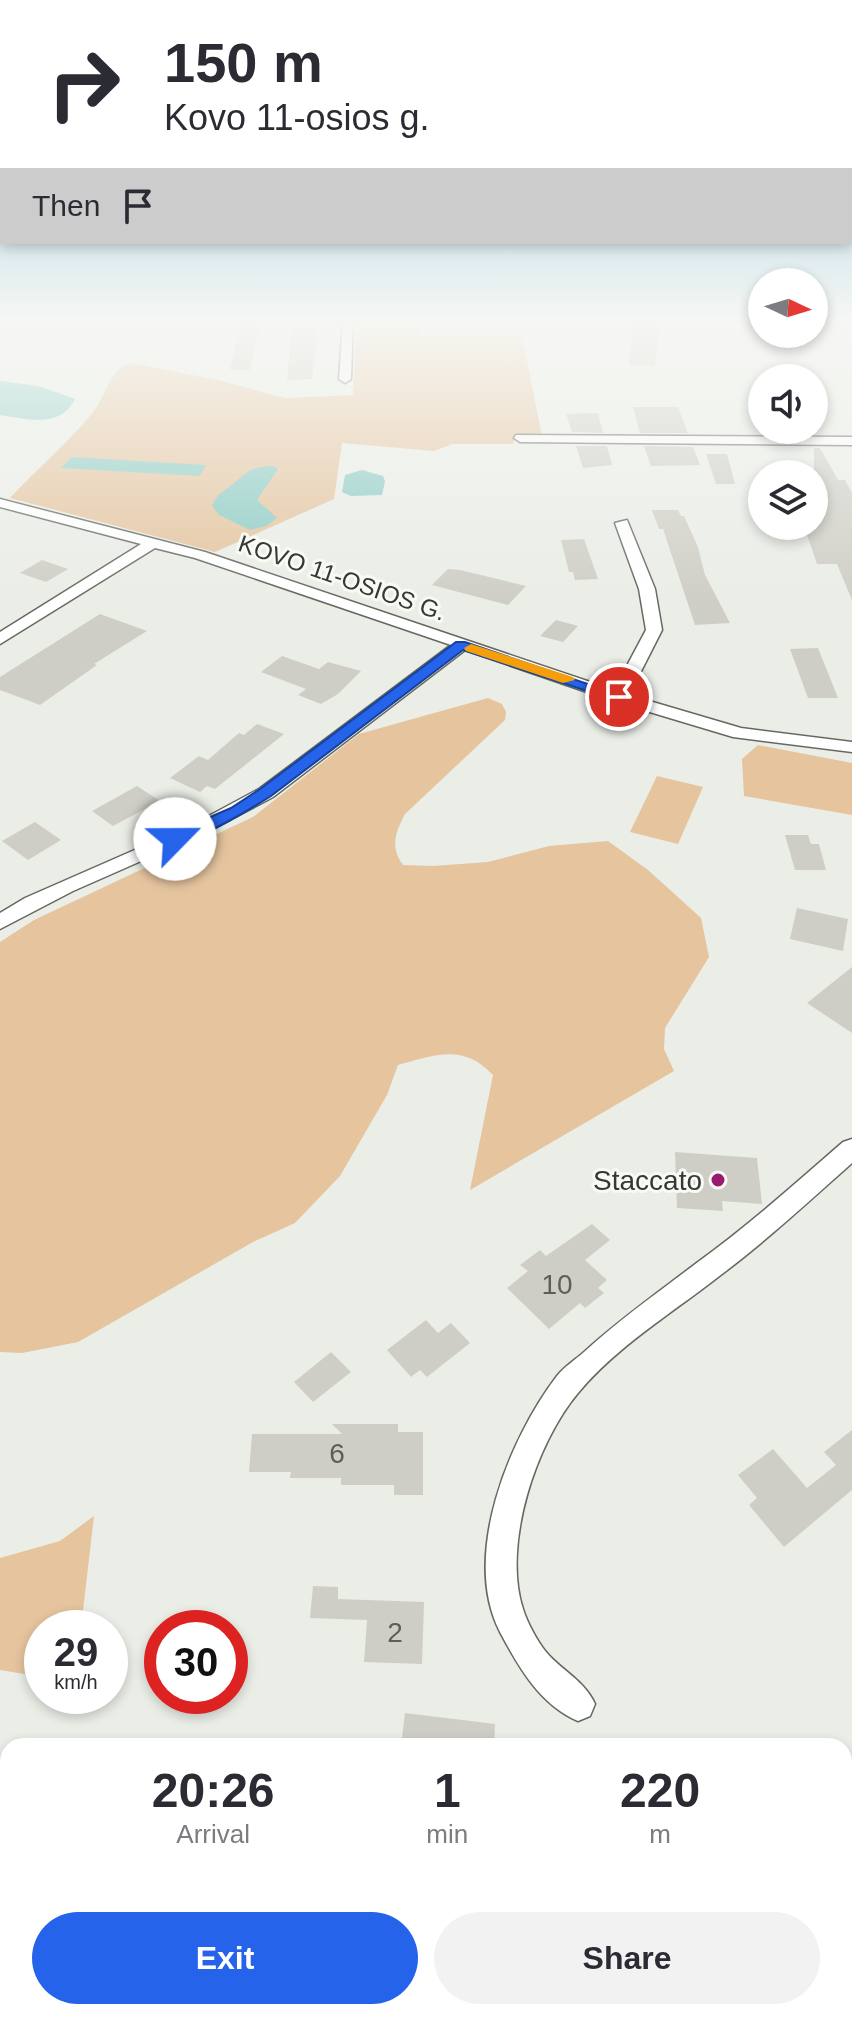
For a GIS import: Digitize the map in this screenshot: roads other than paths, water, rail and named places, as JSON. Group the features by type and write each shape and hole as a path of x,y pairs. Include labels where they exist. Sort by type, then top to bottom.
{"street":[{"path":"520,438 852,441"},
{"name":"KOVO 11-OSIOS G.","path":"0,503 200,555 461,645 739,733 852,747"},
{"path":"619,697 654,630 647,589 622,523"},
{"path":"0,639 153,543"},
{"path":"0,922 33,901 89,873 236,811 266,793 461,645"},
{"path":"578,1704 533,1662 507,1612 501,1556 513,1492 530,1446 568,1384 616,1340 737,1248 852,1149"}],"water":[{"path":"0,413 63,413 42,420"},
{"path":"72,457 206,465 200,476 61,468"},
{"path":"274,466 278,469 257,500 277,518 266,526 250,530 219,515 212,506 221,493 248,472"},
{"path":"362,470 383,476 382,495 351,496 342,492 345,475"}],"place":[{"name":"Staccato","path":"718,1180"}]}
